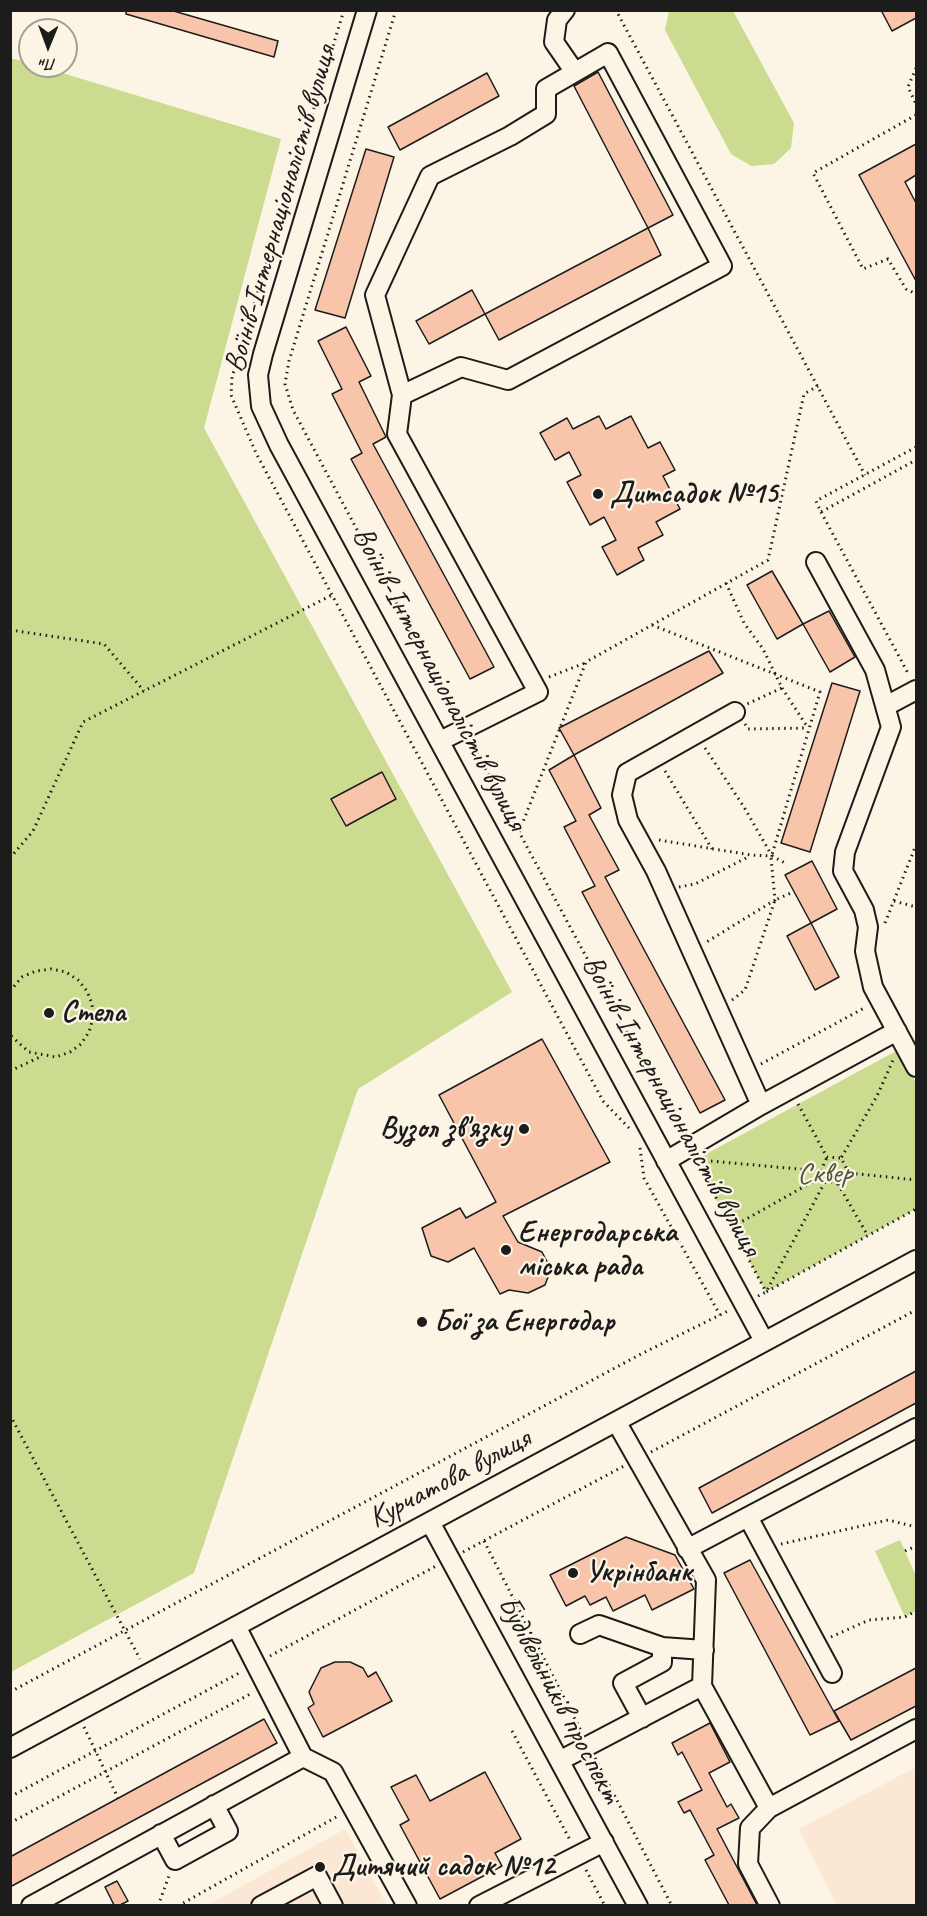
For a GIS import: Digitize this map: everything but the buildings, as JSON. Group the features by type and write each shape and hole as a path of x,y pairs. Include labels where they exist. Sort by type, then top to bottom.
{"street":[{"name":"Воїнів-Інтернаціоналістів вулиця","path":"368,10 263,354 258,375 258,391 268,423 666,1161 746,1302 764,1341"},
{"path":"565,10 557,20 554,42 574,71"},
{"path":"402,395 461,367 508,380 722,266 608,53 546,89 546,114 510,136 430,176 375,294 402,395 396,434 538,692 440,741"},
{"path":"816,562 875,670 891,727 845,852 843,871 864,910 868,927 865,951 873,987 916,1067"},
{"path":"886,706 916,690"},
{"path":"735,712 627,773 622,795 628,820 664,890 761,1105"},
{"path":"666,1161 692,1154 761,1105 897,1031"},
{"name":"Курчатова вулиця","path":"10,1748 916,1260"},
{"path":"617,1423 706,1580 702,1686 769,1808"},
{"path":"687,1549 916,1428"},
{"path":"748,1517 832,1673"},
{"name":"Будівельників проспект","path":"430,1522 638,1905"},
{"path":"580,1634 599,1625 663,1647 704,1650"},
{"path":"236,1626 303,1757 333,1772 407,1905"},
{"path":"642,1718 623,1683 662,1662 663,1647"},
{"path":"561,1760 702,1686"},
{"path":"770,1905 748,1864 750,1828 769,1808 916,1729"},
{"path":"31,1905 303,1757"},
{"path":"161,1834 175,1860 228,1831 214,1805"},
{"path":"479,1905 603,1842"},
{"path":"261,1905 317,1876 333,1905"}],"path":[{"path":"344,10 230,386 234,407 245,433 603,1101 632,1131"},
{"path":"396,10 289,361 285,384 293,410 766,1292"},
{"path":"622,10 618,14 865,475"},
{"path":"916,68 908,87 916,104"},
{"path":"916,115 813,173 863,269 888,259 906,289 916,294"},
{"path":"534,684 586,662 768,560 804,394 818,386"},
{"path":"916,447 816,501 916,690"},
{"path":"821,512 916,460"},
{"path":"726,583 744,623 764,650 782,688 808,728"},
{"path":"10,858 33,831 82,722 332,595"},
{"path":"652,625 820,692 772,856 775,900 745,990 719,1011"},
{"path":"10,630 104,644 144,691"},
{"path":"519,832 586,662"},
{"path":"782,688 735,712 748,729 808,728"},
{"path":"694,735 744,807 772,856"},
{"path":"656,756 712,849"},
{"path":"639,839 670,841 751,855 772,856 787,864"},
{"path":"881,932 916,845"},
{"path":"664,890 695,884 751,855"},
{"path":"692,951 775,900 791,893"},
{"path":"894,901 916,907"},
{"path":"10,991 22,977 36,971 51,969 66,972 78,980 87,991 92,1004 93,1018 89,1032 81,1044 70,1052 56,1057 42,1057 28,1053 10,1035"},
{"path":"746,1071 880,1000"},
{"path":"841,1158 892,1065 897,1031"},
{"path":"10,1071 42,1057"},
{"path":"791,1089 827,1158"},
{"path":"639,1138 644,1178 720,1315"},
{"path":"692,1154 821,1171"},
{"path":"827,1158 841,1158"},
{"path":"827,1158 821,1171 823,1176 826,1180 838,1184 868,1236"},
{"path":"841,1158 849,1173"},
{"path":"849,1173 916,1180"},
{"path":"838,1184 849,1173"},
{"path":"732,1227 823,1176"},
{"path":"766,1292 826,1180"},
{"path":"10,1692 766,1292 916,1209"},
{"path":"10,1415 148,1674"},
{"path":"764,1548 888,1521 916,1527"},
{"path":"484,1541 672,1905"},
{"path":"905,1551 916,1546"},
{"path":"816,1644 869,1620 905,1617 916,1611"},
{"path":"10,1823 266,1685"},
{"path":"76,1712 117,1798"},
{"path":"512,1731 605,1905"},
{"path":"178,1905 353,1808"},
{"path":"158,1905 175,1860"}],"shaded area":[{"path":"916,1767 916,1905 837,1905 799,1829"},
{"name":"Дитячий садок №12","path":"345,1829 387,1905 206,1906"}],"green space":[{"path":"669,11 733,11 794,123 791,148 774,164 751,166 731,154 665,30"},
{"path":"10,58 18,60 18,78 78,78 281,139 204,428 512,992 358,1089 194,1573 11,1672"},
{"name":"Сквер","path":"898,1050 916,1083 916,1209 766,1292 695,1160"},
{"path":"900,1540 916,1576 916,1611 905,1617 875,1551"}],"place":[{"name":"Дитсадок №15","path":"598,494"},
{"name":"Стела","path":"49,1013"},
{"name":"Вузол зв'язку","path":"524,1129"},
{"name":"Енергодарська міська рада","path":"506,1250"},
{"name":"Бої за Енергодар","path":"422,1322"},
{"name":"Укрінбанк","path":"573,1573"},
{"name":"Дитячий садок №12","path":"320,1867"}]}
